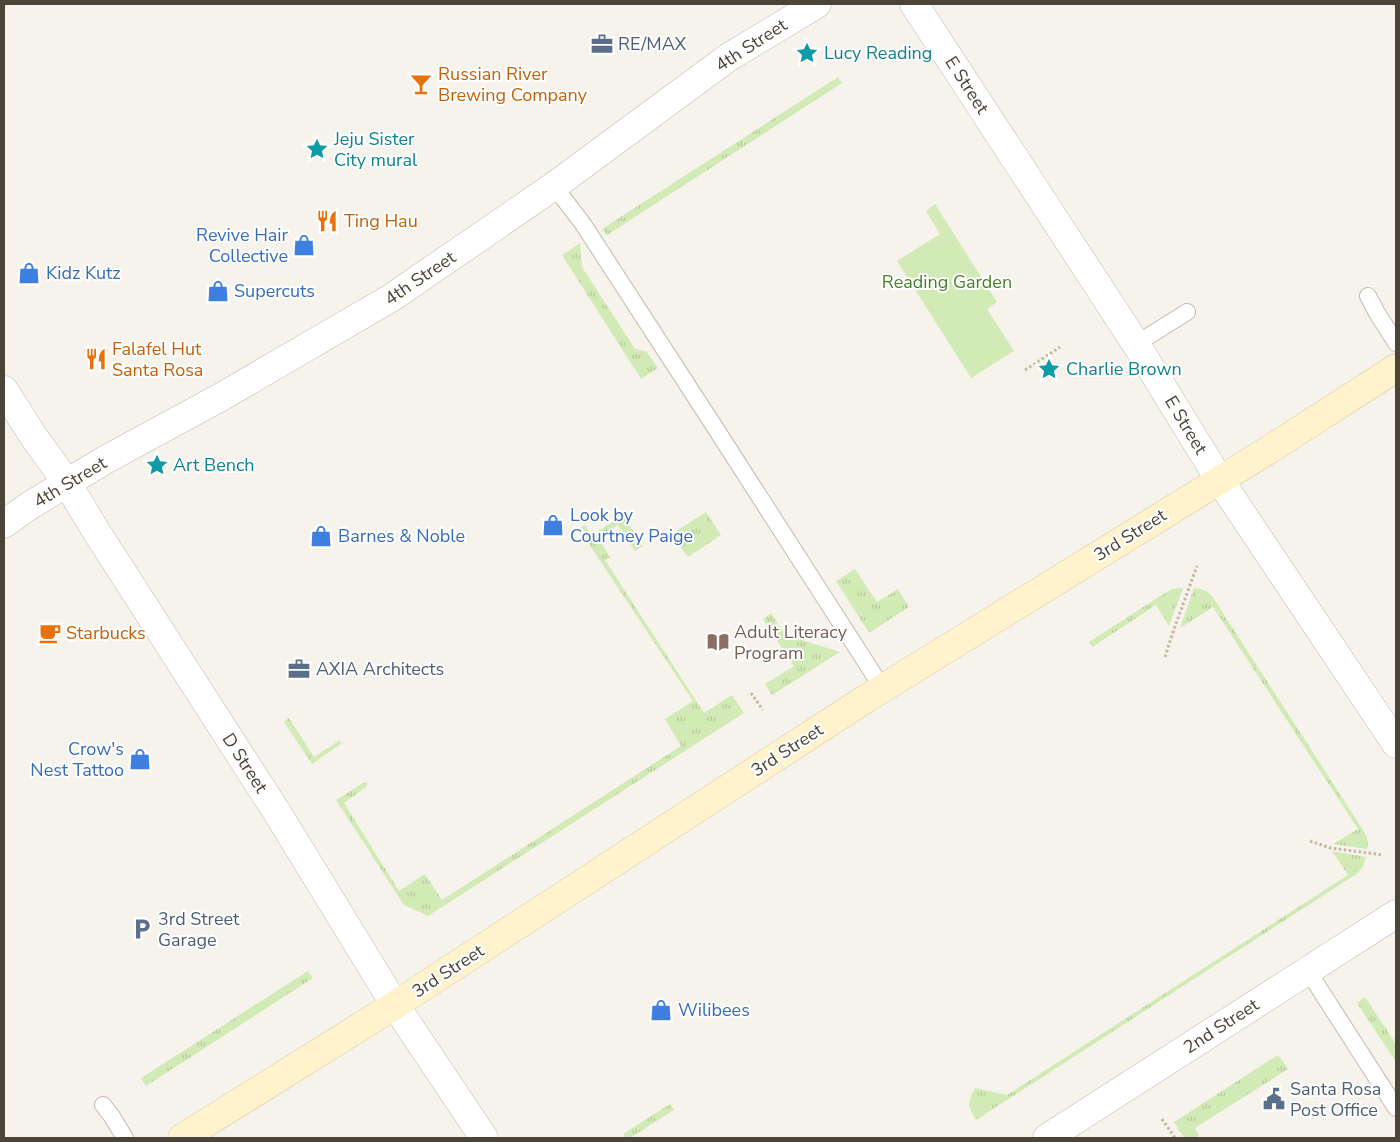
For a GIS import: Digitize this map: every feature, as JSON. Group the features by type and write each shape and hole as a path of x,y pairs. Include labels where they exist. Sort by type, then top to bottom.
{"main road":[{"name":"3rd Street","path":"182,1138 395,1005 883,688 1283,441 1396,368"}],"street":[{"name":"4th Street","path":"4,524 29,506 105,460 221,397 391,298 554,186 729,57 818,4"},
{"name":"E Street","path":"914,4 1136,344 1219,479 1396,744"},
{"name":"D Street","path":"4,390 34,437 67,483 278,814 395,1005 484,1138"},
{"name":"2nd Street","path":"1047,1138 1396,914"}],"lane":[{"path":"554,186 583,224 883,688"},
{"path":"1368,296 1396,343"},
{"path":"1136,344 1187,312"},
{"path":"1308,970 1396,1108"},
{"path":"103,1104 125,1138"}],"path":[{"path":"1025,370 1060,347"},
{"path":"1165,657 1197,566"},
{"path":"751,693 763,710"},
{"path":"1310,841 1331,848 1384,855"},
{"path":"1162,1118 1175,1138"}],"green space":[{"path":"838,77 842,83 607,235 602,229"},
{"name":"Reading Garden","path":"935,204 997,302 987,309 1014,351 971,378 897,261 940,234 926,211"},
{"path":"580,243 582,267 635,349 646,351 658,368 641,379 562,255"},
{"path":"706,512 721,535 688,557 681,548 676,531"},
{"path":"623,515 643,546 635,551 618,525 598,538 610,557 605,560 704,713 732,695 744,713 428,916 404,905 336,800 363,783 367,783 366,787 344,803 399,891 425,874 442,900 681,746 665,719 693,701 579,529 585,525 592,535"},
{"path":"855,569 877,602 898,589 909,607 869,633 836,581"},
{"path":"1183,588 1169,626 1156,605 1092,647 1089,642 1165,593 1172,589"},
{"path":"1194,588 1204,590 1212,596 1367,836 1367,849 1333,844 1358,829 1213,607 1180,628"},
{"path":"771,613 785,635 840,652 772,695 765,684 794,666 763,619"},
{"path":"289,718 314,757 339,741 341,744 312,764 284,722"},
{"path":"1332,851 1366,857 1358,873 976,1120 971,1111 970,1104 975,1088 1007,1095 1348,875"},
{"path":"308,971 313,978 146,1086 141,1078"},
{"path":"1365,997 1396,1044 1396,1062 1357,1003"},
{"path":"1278,1055 1288,1069 1195,1128 1199,1136 1184,1138 1174,1122"},
{"path":"670,1104 674,1110 630,1138 626,1138 623,1134"}],"place":[{"name":"RE/MAX","path":"602,44"},
{"name":"Lucy Reading","path":"807,53"},
{"name":"Russian River Brewing Company","path":"421,84"},
{"name":"Jeju Sister City mural","path":"317,149"},
{"name":"Ting Hau","path":"327,221"},
{"name":"Revive Hair Collective","path":"304,245"},
{"name":"Kidz Kutz","path":"29,273"},
{"name":"Supercuts","path":"218,291"},
{"name":"Falafel Hut Santa Rosa","path":"96,359"},
{"name":"Charlie Brown","path":"1049,369"},
{"name":"Art Bench","path":"157,465"},
{"name":"Look by Courtney Paige","path":"553,525"},
{"name":"Barnes & Noble","path":"321,536"},
{"name":"Starbucks","path":"50,633"},
{"name":"Adult Literacy Program","path":"718,642"},
{"name":"AXIA Architects","path":"299,669"},
{"name":"Crow's Nest Tattoo","path":"140,759"},
{"name":"3rd Street Garage","path":"142,929"},
{"name":"Wilibees","path":"661,1010"},
{"name":"Santa Rosa Post Office","path":"1274,1099"}]}
